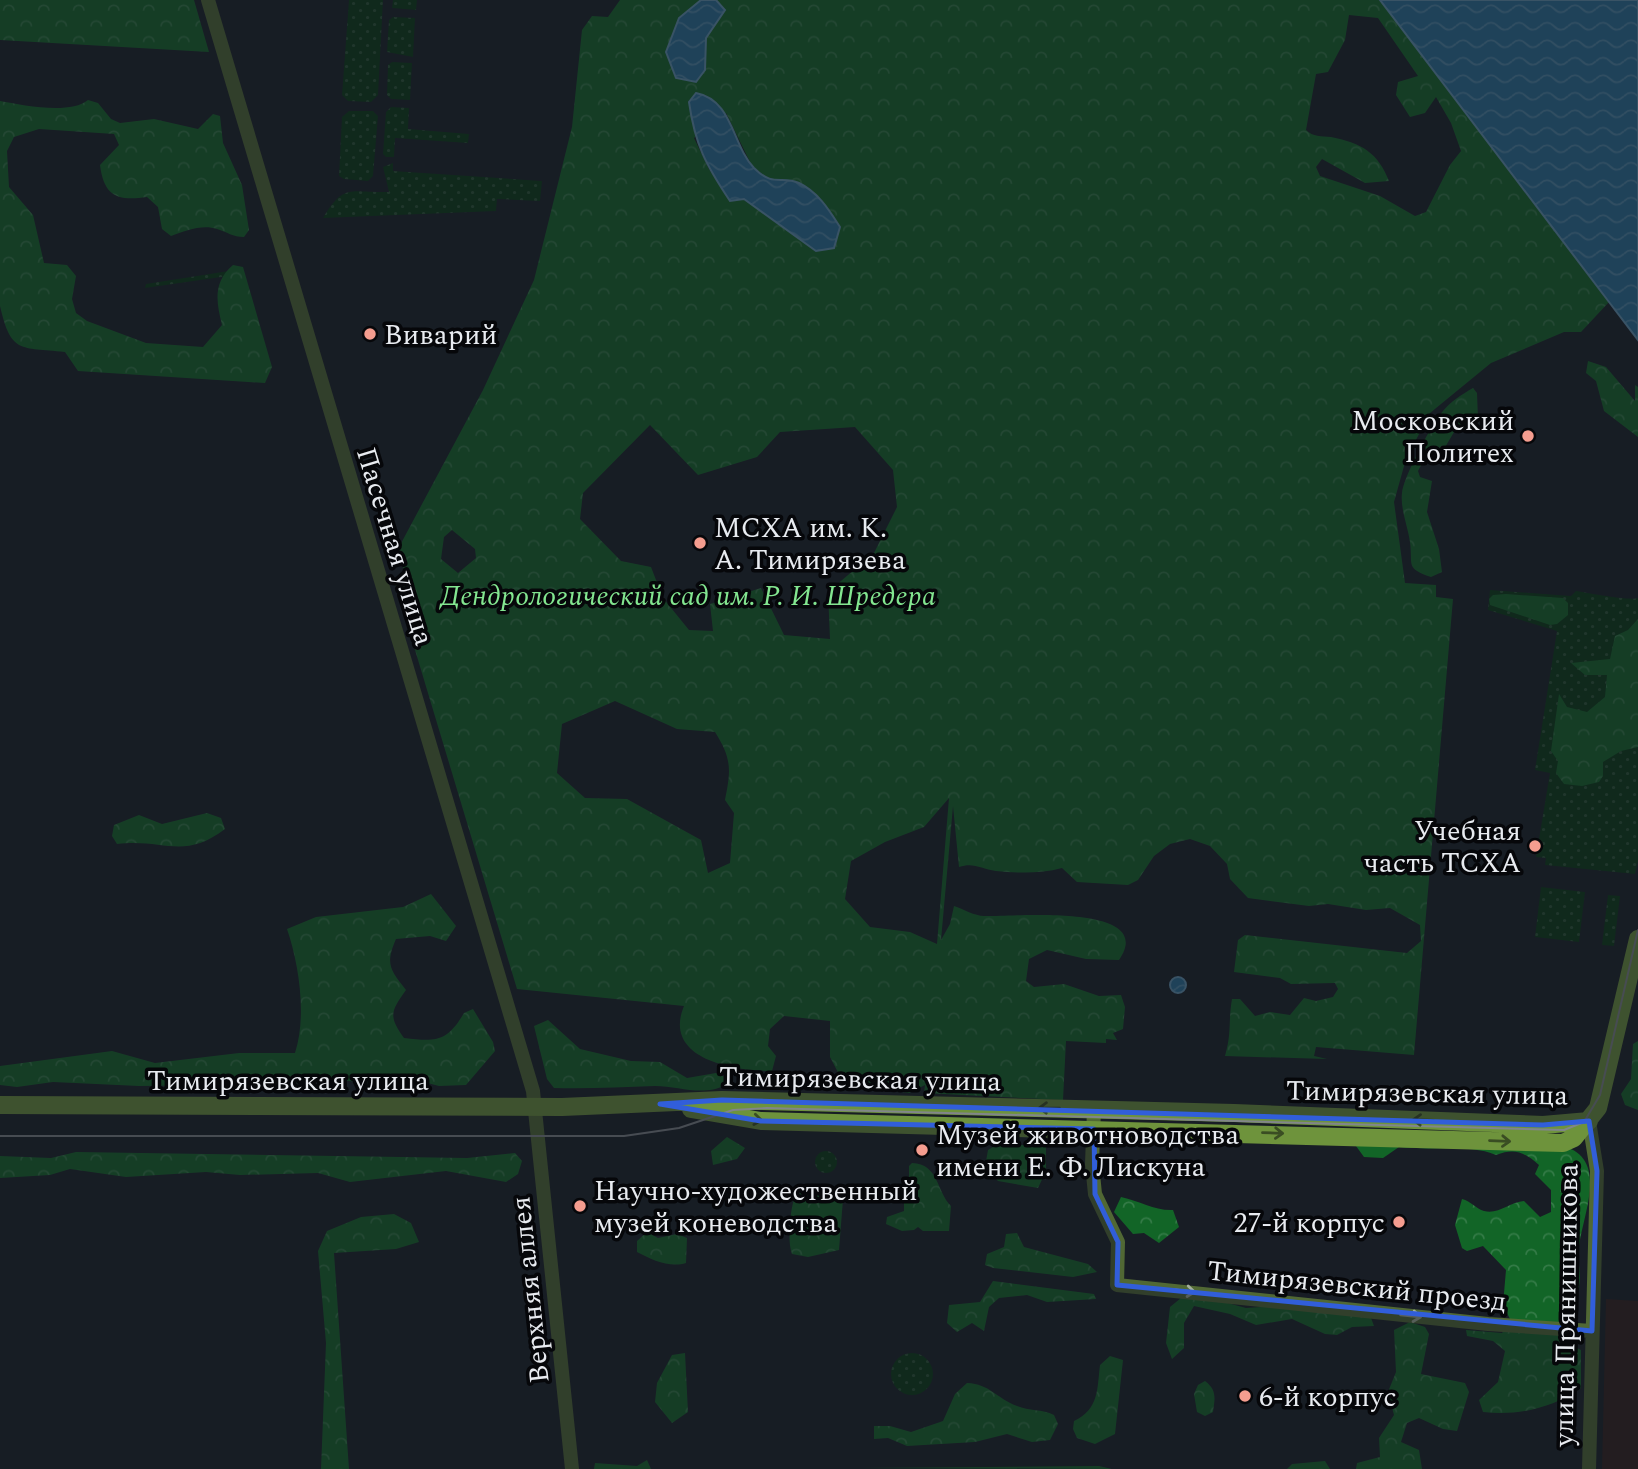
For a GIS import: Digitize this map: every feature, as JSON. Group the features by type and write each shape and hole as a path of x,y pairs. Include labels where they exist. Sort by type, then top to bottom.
{"main road":[{"path":"1589,1121 1603,1092 1638,939"},
{"name":"Тимирязевская улица","path":"0,1105 536,1107 722,1100 1094,1109 1543,1125 1589,1121"},
{"name":"Тимирязевская улица","path":"660,1104 761,1121 1563,1143 1574,1138 1589,1121"}],"street":[{"name":"Пасечная улица","path":"208,0 536,1107"},
{"name":"Верхняя аллея","path":"536,1107 572,1469"},
{"path":"1093,1129 1094,1109"},
{"name":"улица Прянишникова","path":"1589,1121 1597,1171 1589,1469"},
{"name":"Тимирязевский проезд","path":"1093,1129 1095,1194 1118,1242 1117,1285 1488,1324 1592,1331"}],"highlighted area":[{"path":"722,1100 1543,1125 1589,1121 1597,1171 1592,1331 1117,1285 1118,1242 1095,1194 1094,1129 761,1121 660,1104"}],"shaded area":[{"path":"1606,1299 1638,1301 1638,1469 1602,1469"}],"green space":[{"path":"0,0 194,0 209,52 0,40"},
{"path":"349,0 383,0 378,95 371,102 348,101 342,95"},
{"path":"393,0 417,0 416,10 392,8"},
{"path":"620,0 701,0 679,18 705,70 706,38 725,10 716,0 1380,0 1609,302 1581,332 1564,332 1491,363 1430,413 1406,459 1394,502 1405,583 1436,585 1436,597 1453,599 1414,1055 1316,1047 1314,1056 1327,1059 1225,1056 1232,999 1240,999 1255,1016 1270,1012 1290,1015 1304,998 1316,1001 1333,997 1338,989 1335,983 1291,984 1280,978 1234,972 1238,940 1245,935 1407,953 1421,941 1420,925 1390,908 1366,910 1328,904 1309,906 1248,898 1230,879 1227,864 1210,846 1190,839 1170,844 1154,856 1138,880 1128,885 1077,882 1062,868 1021,873 973,866 959,867 953,806 941,940 950,924 954,906 980,916 1049,915 1101,921 1118,929 1126,941 1119,960 1086,959 1047,950 1029,959 1026,981 1034,987 1064,984 1099,996 1121,995 1125,1007 1123,1029 1113,1033 1117,1040 1106,1039 1106,1043 1066,1041 1063,1100 924,1093 925,1085 909,1093 844,1084 830,1057 830,1021 784,1016 770,1029 768,1046 776,1056 772,1071 739,1068 705,1058 692,1050 683,1039 680,1024 684,1006 517,989 394,580 404,571 398,549 483,390 534,280 572,127 582,30 592,16 608,17","holes":["1349,15 1378,18 1418,76 1398,82 1396,95 1410,117 1425,113 1436,97 1451,123 1461,151 1450,165 1426,212 1415,216 1380,196 1320,176 1316,167 1322,159 1365,183 1389,181 1380,163 1360,146 1342,139 1314,135 1306,130 1316,74 1328,72 1345,40","726,113 752,166 771,181 797,182 816,251 744,199 730,201 709,169 694,138","650,425 698,475 757,457 780,432 855,427 893,470 897,507 874,553 828,592 830,639 784,635 761,588 710,604 713,631 689,630 663,598 651,567 621,561 580,519 583,493","452,530 475,549 476,558 458,573 441,559 444,537","615,701 677,729 715,732 725,750 729,765 725,800 734,813 730,863 708,873 701,840 627,799 585,798 557,773 562,724","949,798 937,944 910,932 870,927 845,899 851,861 885,842 924,827"]},
{"path":"393,17 415,18 413,57 387,52 389,20"},
{"path":"392,62 412,63 410,100 391,99 387,95 388,65"},
{"path":"88,100 98,103 111,119 120,123 154,119 198,129 213,114 220,116 223,143 242,185 249,230 244,237 205,227 171,236 162,229 158,207 147,197 120,197 114,195 105,184 100,165 119,145 114,134 39,129 14,137 7,151 9,187 33,215 44,263 67,265 76,276 72,299 76,313 87,321 146,343 203,347 222,325 218,292 222,278 233,265 243,267 272,367 265,383 78,371 65,352 28,348 20,345 8,333 0,306 0,101 58,108 80,105"},
{"path":"391,107 409,108 408,129 469,134 468,143 395,138 394,157 386,157 383,154 386,112"},
{"path":"349,111 373,111 378,116 373,176 368,181 344,179 339,176 342,117"},
{"path":"393,163 393,171 542,181 540,201 497,199 496,211 323,218 343,194 357,191 389,192 383,167"},
{"path":"235,270 235,275 145,288 146,284"},
{"path":"1588,361 1606,367 1635,401 1635,385 1638,387 1638,437 1604,411 1596,381 1586,373"},
{"path":"1473,388 1477,393 1478,419 1474,423 1457,427 1444,449 1427,454 1418,471 1420,477 1432,481 1427,512 1439,549 1442,572 1431,577 1417,571 1412,565 1402,493 1407,476 1438,417 1453,401"},
{"path":"1490,590 1571,596 1576,591 1618,598 1638,598 1638,861 1635,874 1545,865 1546,858 1536,857 1550,773 1535,770 1557,631 1488,610"},
{"path":"1493,595 1563,598 1568,603 1568,615 1557,624 1550,625 1490,605 1489,599"},
{"path":"1638,619 1638,747 1621,751 1603,762 1603,776 1599,782 1582,786 1564,784 1556,773 1558,761 1551,751 1559,694 1567,707 1587,712 1605,697 1607,675 1585,675 1571,663 1610,659 1615,636 1628,630"},
{"path":"207,813 221,818 225,829 197,844 117,844 112,836 114,825 139,815 162,824"},
{"path":"1541,887 1585,892 1579,942 1535,937"},
{"path":"431,894 456,926 446,941 430,936 396,939 390,961 396,977 406,990 393,1014 395,1024 404,1038 424,1040 446,1035 464,1013 473,1009 493,1042 495,1051 466,1085 439,1086 416,1080 383,1085 341,1080 284,1084 139,1086 53,1082 17,1087 0,1085 0,1066 112,1051 155,1063 239,1053 295,1053 299,1038 300,990 287,929 316,917 403,907"},
{"path":"1608,895 1620,896 1614,946 1602,945"},
{"path":"548,1020 580,1049 631,1061 660,1062 687,1078 716,1073 725,1077 725,1085 700,1091 655,1086 554,1088 547,1079 534,1026"},
{"path":"1638,1041 1638,1110 1625,1105 1621,1094 1631,1079 1633,1044"},
{"path":"727,1137 745,1148 737,1159 713,1165 711,1151"},
{"path":"998,1144 1046,1146 1046,1171 1038,1188 998,1181 985,1167 988,1150"},
{"path":"1559,1145 1575,1151 1584,1160 1589,1172 1588,1201 1579,1246 1579,1285 1564,1317 1559,1340 1581,1350 1581,1388 1559,1401 1535,1409 1509,1413 1483,1412 1479,1400 1498,1382 1505,1351 1493,1341 1467,1336 1466,1330 1502,1333 1511,1321 1503,1305 1506,1270 1483,1246 1467,1251 1462,1248 1455,1225 1462,1199 1489,1212 1524,1201 1540,1217 1551,1212 1551,1190 1535,1174 1539,1165 1519,1153 1496,1155 1462,1149 1399,1147 1383,1158 1364,1157 1356,1146"},
{"path":"822,1151 830,1151 837,1158 837,1166 830,1173 822,1173 815,1166 815,1158"},
{"path":"76,1152 467,1158 515,1153 522,1161 518,1174 506,1182 446,1171 350,1182 318,1173 240,1175 206,1172 126,1177 70,1169 50,1175 0,1178 0,1156 51,1158"},
{"path":"912,1163 927,1168 932,1173 951,1206 949,1231 923,1231 918,1227 902,1231 886,1224 887,1217 904,1211 904,1201 913,1195 918,1187 909,1177 909,1166"},
{"path":"800,1193 843,1199 839,1250 808,1257 792,1254 791,1217 795,1196"},
{"path":"1121,1197 1173,1210 1179,1227 1159,1243 1144,1233 1133,1234 1114,1212"},
{"path":"394,1214 411,1223 419,1242 396,1249 334,1253 349,1469 321,1469 326,1343 318,1251 327,1231 361,1217"},
{"path":"647,1232 658,1238 677,1234 687,1238 686,1263 667,1264 637,1252 637,1241"},
{"path":"1017,1233 1024,1247 1088,1264 1097,1272 1073,1277 985,1265 987,1254 1004,1247 1006,1234"},
{"path":"993,1281 1094,1294 1096,1299 1047,1302 1027,1295 999,1298 989,1307 984,1331 972,1323 957,1332 947,1323 949,1305 980,1302"},
{"path":"1181,1298 1209,1298 1246,1308 1277,1306 1371,1318 1374,1326 1352,1327 1337,1335 1325,1334 1292,1319 1256,1325 1230,1314 1194,1306 1184,1323 1184,1348 1172,1359 1166,1343 1170,1307"},
{"path":"1410,1322 1425,1327 1429,1334 1421,1374 1465,1383 1469,1392 1457,1431 1443,1429 1419,1418 1407,1423 1401,1442 1419,1450 1422,1469 1356,1469 1357,1463 1380,1457 1379,1438 1394,1415 1388,1392 1396,1372 1394,1330"},
{"path":"685,1353 688,1412 672,1423 655,1402 657,1383 672,1355"},
{"path":"912,1353 927,1359 933,1374 927,1389 912,1395 897,1389 891,1374 897,1359"},
{"path":"1110,1356 1123,1360 1115,1434 1095,1444 1077,1438 1073,1429 1074,1421 1092,1405 1097,1391 1100,1365"},
{"path":"1205,1381 1212,1388 1215,1398 1213,1412 1205,1416 1197,1412 1194,1394 1198,1385"},
{"path":"967,1383 982,1386 1017,1406 1054,1415 1058,1424 1050,1440 1032,1442 1007,1434 975,1442 907,1446 888,1438 874,1439 874,1426 890,1426 911,1432 943,1421 955,1394"},
{"path":"647,1460 651,1469 594,1469 595,1463 637,1466"},
{"path":"1325,1461 1330,1469 1287,1469 1292,1464"},
{"path":"1099,1466 1112,1469 859,1468"}],"water":[{"path":"701,0 716,0 725,10 706,38 705,70 696,82 676,78 666,52 679,18"},
{"path":"1380,0 1638,0 1638,340 1609,302"},
{"path":"696,93 718,104 754,168 767,178 799,183 812,191 822,202 840,227 834,248 816,251 744,199 730,201 698,143 689,102"},
{"path":"1178,977 1184,979 1184,991 1178,993 1172,991 1170,985 1172,979"}],"tram line":[{"path":"0,1136 624,1136 679,1128 733,1110 767,1108 1564,1130 1584,1122 1600,1095 1638,930"}],"place":[{"name":"Виварий","path":"370,334"},
{"name":"Московский Политех","path":"1528,436"},
{"name":"МСХА им. К. А. Тимирязева","path":"700,543"},
{"name":"Учебная часть ТСХА","path":"1535,846"},
{"name":"Музей животноводства имени Е. Ф. Лискуна","path":"922,1150"},
{"name":"Научно-художественный музей коневодства","path":"580,1206"},
{"name":"27-й корпус","path":"1399,1222"},
{"name":"6-й корпус","path":"1245,1396"}],"park label":[{"name":"Дендрологический сад им. Р. И. Шредера","path":"688,595"}]}
